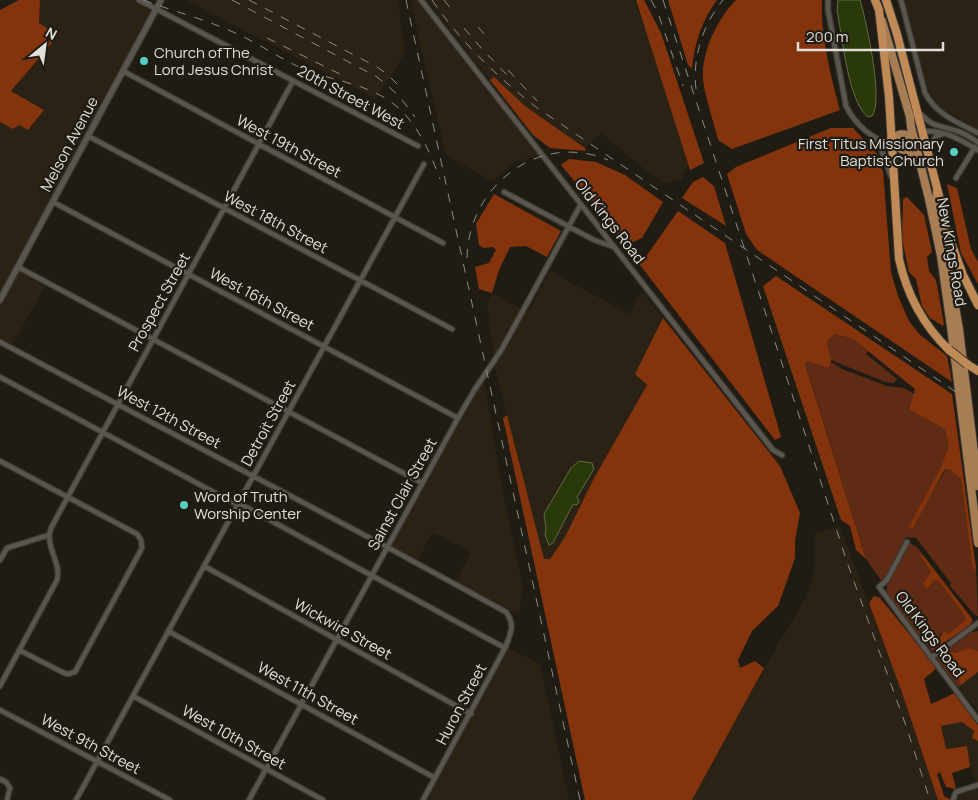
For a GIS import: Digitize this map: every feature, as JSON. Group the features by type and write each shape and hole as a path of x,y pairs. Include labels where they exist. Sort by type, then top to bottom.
{"highway":[{"name":"New Kings Road","path":"875,0 879,10"},
{"name":"New Kings Road","path":"886,0 928,150 937,192"},
{"path":"879,10 885,58 899,259 906,285 921,317 934,335 949,350 978,371"},
{"path":"937,192 956,258 978,305"}],"main road":[{"name":"New Kings Road","path":"879,10 910,117 948,285"},
{"path":"910,117 916,127 922,131"},
{"path":"922,170 906,151 891,142 900,135 913,137 922,147 928,150"},
{"name":"New Kings Road","path":"937,192 936,200 967,425 978,543"},
{"name":"New Kings Road","path":"967,425 978,486"}],"street":[{"name":"20th Street West","path":"139,0 418,146"},
{"name":"Melson Avenue","path":"0,300 161,0"},
{"name":"Old Kings Road","path":"421,0 773,450 782,455"},
{"path":"828,0 842,93 851,116 881,149 894,190"},
{"path":"901,0 925,93 936,109 978,133"},
{"name":"West 19th Street","path":"123,71 443,243"},
{"name":"Prospect Street","path":"49,535 117,404 293,81"},
{"path":"916,109 929,123 959,131 978,142"},
{"path":"922,131 950,134 976,148 956,178"},
{"path":"866,132 880,141 891,142"},
{"path":"928,150 936,136 950,134"},
{"name":"West 18th Street","path":"88,136 452,329"},
{"name":"Detroit Street","path":"76,800 424,164"},
{"path":"504,192 594,240 615,247"},
{"name":"West 16th Street","path":"53,202 458,418"},
{"name":"Sainst Clair Street","path":"249,800 422,482 480,380 502,349 581,204"},
{"path":"18,267 422,482"},
{"name":"West 12th Street","path":"0,342 387,547 502,609 510,616"},
{"path":"0,377 237,504 244,506 505,648"},
{"path":"0,460 136,534 142,540 142,548 77,669 71,673 64,674 19,650"},
{"path":"0,560 8,548 49,535 58,576 0,686"},
{"name":"Old Kings Road","path":"907,542 886,580 879,587 978,720"},
{"name":"Wickwire Street","path":"204,566 471,714"},
{"name":"Huron Street","path":"423,800 505,648 512,630 510,616"},
{"path":"932,657 978,623"},
{"name":"West 11th Street","path":"168,631 435,778"},
{"name":"West 10th Street","path":"133,696 323,800"},
{"name":"West 9th Street","path":"0,710 170,800"},
{"path":"0,779 6,782 10,788 7,800"},
{"path":"953,800 956,792 978,786"}],"shaded area":[{"path":"19,0 40,0 39,23 47,28 52,43 11,91 44,110 28,130 19,125 13,129 0,122 0,10"},
{"path":"40,0 134,0 148,8 150,14 0,295 0,122 13,129 44,110 11,91 52,43 39,23"},
{"path":"186,0 398,0 405,53 376,99"},
{"path":"410,0 418,0 540,155 515,162 493,182 446,155"},
{"path":"428,0 635,0 690,161 681,180 662,183 609,140 603,132 585,148 525,106 494,77 490,80"},
{"path":"636,0 644,0 661,33 704,163 690,170"},
{"path":"668,0 717,0 707,16 700,33 692,69 688,65"},
{"path":"736,0 822,0 824,41 840,110 732,149 718,140 704,87 703,70 712,37 723,17"},
{"path":"838,0 860,0 870,42 875,78 875,108 872,116 868,117 861,109 855,97 844,51 837,10"},
{"path":"905,0 978,0 978,129 944,110 933,99 926,85"},
{"path":"494,77 525,106 585,148 586,151 550,148 533,135 490,80"},
{"path":"831,128 853,128 877,154 878,163 883,171 891,272 898,296 909,321 919,334 947,356 952,382 757,250 746,234 727,174 736,167"},
{"path":"569,159 596,162 625,175 663,202 642,238 627,245 561,165"},
{"path":"703,177 714,186 726,226 682,198 693,182"},
{"path":"947,184 957,188 971,249 978,262 978,284 961,253"},
{"path":"494,194 561,231 547,257 526,246 510,247 499,270 492,293 479,289 475,267 489,263 496,250 493,247 483,248 479,245 476,224"},
{"path":"907,197 924,215 932,252 927,257 929,271 936,280 943,326 930,318 922,306 916,279 909,272 902,239 903,199"},
{"path":"678,211 725,243 781,437 775,440 640,265"},
{"path":"19,271 46,285 12,345 0,339 0,305"},
{"path":"550,271 629,314 642,291 663,318 635,374 647,385 594,478 565,537 551,559 544,559 495,368 487,303 492,293 528,312"},
{"path":"776,276 952,394 976,568 973,571 961,479 949,469 945,469 913,528 909,527 940,469 949,446 945,429 909,410 915,389 853,339 835,334 827,341 831,360 829,368 808,361 805,364 866,559 856,550 850,526 841,520 763,286"},
{"path":"663,318 780,466 800,513 795,541 795,558 778,606 752,631 738,660 740,668 755,661 764,668 692,800 585,800 503,418 507,415 544,559 550,559 565,537 594,478 647,385 635,374"},
{"path":"835,334 853,339 868,351 866,354 897,379 894,383 885,382 831,360 827,341"},
{"path":"808,361 829,367 831,362 842,369 887,386 904,388 914,394 909,410 945,429 949,446 912,528 946,469 949,469 961,479 973,570 976,568 978,616 975,615 950,586 951,583 916,538 906,537 885,578 881,580 866,559 805,363"},
{"path":"484,380 501,482 523,588 519,615 456,582 471,552 433,532 417,561 390,546"},
{"path":"579,461 592,463 594,469 577,497 579,501 577,505 574,504 571,508 553,543 549,545 545,535 544,514 571,468"},
{"path":"840,526 901,690 938,800 692,800 764,668 805,599 814,572 815,533"},
{"path":"910,543 918,548 934,580 939,581 965,617 965,620 948,634 944,630 932,651 887,594 887,584"},
{"path":"920,555 923,555 973,620 969,626 932,651 944,630 948,634 965,620 965,617 939,581 934,580 927,589 923,584 931,572"},
{"path":"874,596 880,598 937,668 924,679 931,704 955,693 978,725 978,741 972,738 974,731 962,722 941,726 946,749 967,746 970,767 952,773 956,789 946,787 940,772 937,774 944,796 951,800 938,800 869,603"},
{"path":"978,631 978,651 968,648 955,653 961,685 958,687 937,657 972,632"},
{"path":"508,648 540,664 569,800 425,800"},
{"path":"968,648 978,651 978,672 961,685 958,677 952,677 940,657 948,652 955,653"},
{"path":"978,672 978,711 958,687"},
{"path":"962,722 974,731 973,738 978,741 978,783 976,783 970,767 967,746 945,749 941,726"},
{"path":"978,789 978,800 955,800 959,795"}],"railway":[{"path":"143,0 222,27 243,36 301,68 365,88 385,98 395,105 417,130 440,179"},
{"path":"232,0 377,77 398,96 415,117"},
{"path":"249,0 377,67 400,87"},
{"path":"406,0 580,800"},
{"path":"432,0 480,58 536,107 978,407"},
{"path":"444,0 452,10"},
{"path":"651,0 658,13 683,86"},
{"path":"663,0 847,562 906,726 930,800"},
{"path":"696,89 696,65 700,42 716,9 723,0"},
{"path":"478,27 485,35"},
{"path":"464,28 510,78"},
{"path":"267,38 346,77"},
{"path":"508,70 537,101"},
{"path":"467,258 471,232 480,208 494,188 512,171 533,159 557,153 582,153 608,160"}],"place":[{"name":"Church ofThe Lord Jesus Christ","path":"144,61"},
{"name":"First Titus Missionary Baptist Church","path":"954,152"},
{"name":"Word of Truth Worship Center","path":"184,505"}]}
